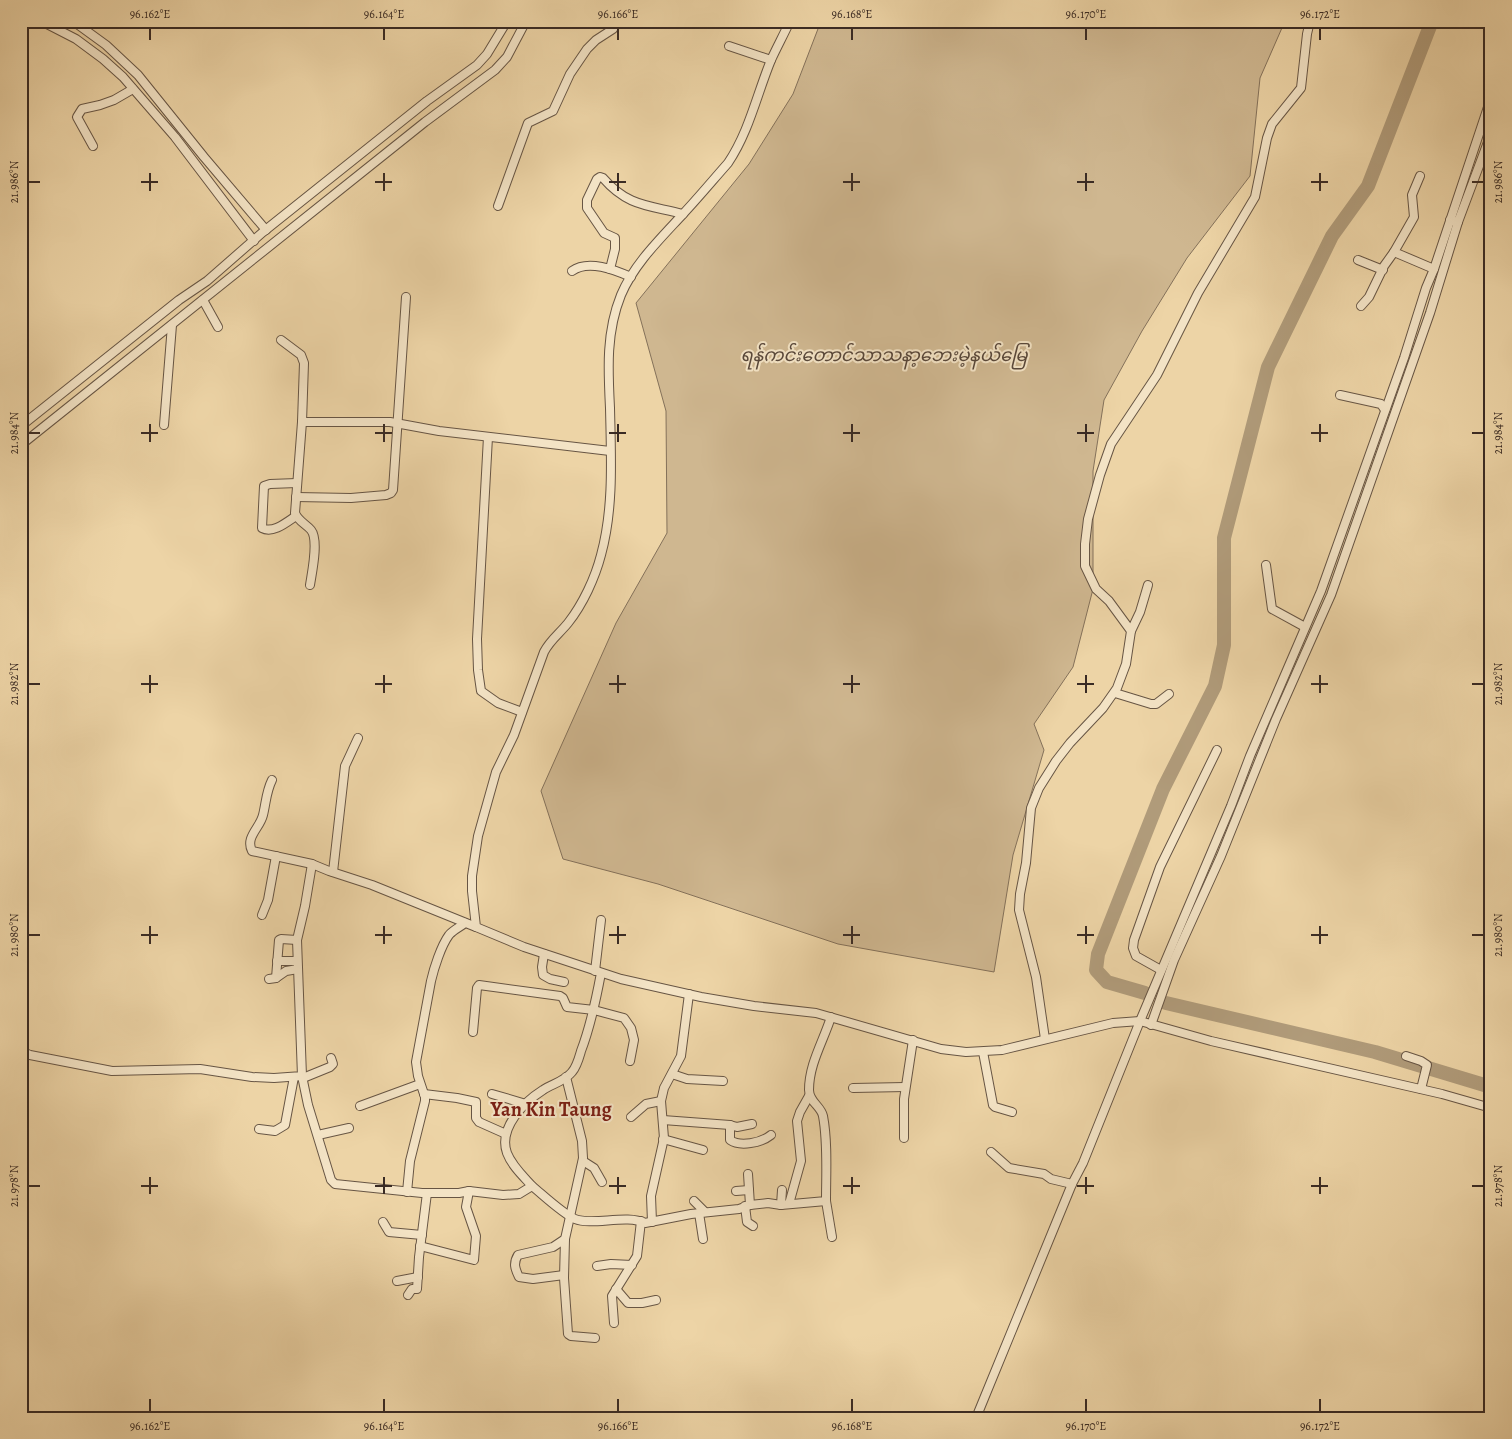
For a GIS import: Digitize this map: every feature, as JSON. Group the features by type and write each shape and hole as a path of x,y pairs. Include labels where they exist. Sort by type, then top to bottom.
{"street":[{"path":"41,21 93,51 123,77 170,131 255,240"},
{"path":"73,21 106,45 138,75 265,231"},
{"path":"21,426 179,300 207,281 265,231 427,102 477,65 487,54 506,21"},
{"path":"21,445 425,122 496,70 507,57 526,21"},
{"path":"498,206 528,123 553,111 570,74 587,49 596,40 613,29 618,21"},
{"path":"476,927 472,891 473,860 496,772 514,736 544,652 549,642 568,623 580,604 590,586 602,555 608,512 610,451 608,347 617,306 631,277 664,233 684,214 736,152 753,112 771,60 790,21"},
{"path":"1132,631 1109,601 1096,589 1085,566 1084,553 1088,519 1100,475 1112,444 1157,375 1198,293 1255,197 1272,124 1301,88 1310,21"},
{"path":"730,46 771,60"},
{"path":"92,146 77,117 79,113 82,109 114,100 133,89"},
{"path":"976,1418 1072,1184 1236,820 1276,719 1296,661 1305,627 1321,591 1385,410 1433,283 1491,98"},
{"path":"1145,1023 1161,970 1250,756 1296,661 1331,595 1428,320 1434,269 1491,134"},
{"path":"1361,306 1369,297 1414,217 1412,195 1420,176"},
{"path":"610,269 615,249 615,238 601,229 587,205 597,179 603,178 618,194 636,203 684,214"},
{"path":"1394,252 1434,269"},
{"path":"1358,260 1383,270"},
{"path":"572,271 584,266 610,269 631,277"},
{"path":"296,498 351,498 391,494 394,484 406,297"},
{"path":"203,300 218,327"},
{"path":"164,425 172,325"},
{"path":"281,340 301,355 304,363 296,516 311,530 314,538 310,585"},
{"path":"1340,395 1381,404 1385,410"},
{"path":"302,422 390,422 488,437 610,451"},
{"path":"488,437 477,639 478,670 481,690 498,703 522,712"},
{"path":"296,516 276,528 270,530 262,528 264,486 297,483"},
{"path":"1266,565 1272,609 1305,627"},
{"path":"1046,1039 1036,977 1019,910 1031,808 1039,788 1056,761 1115,692 1126,664 1132,631 1148,585"},
{"path":"1115,692 1151,704 1156,704 1169,694"},
{"path":"333,872 345,766 358,738"},
{"path":"1161,970 1136,956 1132,948 1134,940 1160,867 1217,750"},
{"path":"272,780 267,791 262,818 256,826 249,843 252,852 312,864 372,885 544,954 598,972 690,994 754,1006 816,1013 955,1051 983,1052 1002,1050 1113,1023 1145,1023 1228,1045 1421,1089 1491,1108"},
{"path":"262,916 268,900 276,856"},
{"path":"312,864 297,940 300,1077 331,1180 335,1184 427,1193 460,1193 469,1191 514,1195 524,1192 532,1186"},
{"path":"601,920 594,1010 577,1062 573,1071 526,1104 509,1125 506,1134 506,1151 515,1168 553,1204 576,1219 585,1221 641,1221 645,1223 748,1206 826,1201"},
{"path":"407,1192 410,1161 424,1107 424,1094 416,1069 434,969 450,935 465,923"},
{"path":"297,940 279,940 277,961 272,978 297,965"},
{"path":"544,954 543,974 550,979 564,982"},
{"path":"277,961 297,965"},
{"path":"473,1032 476,988 479,985 560,996 564,998 567,1006 594,1010 621,1017 627,1021 634,1040 630,1061"},
{"path":"652,1222 651,1196 663,1139 664,1120 661,1101 664,1088 681,1056 690,994"},
{"path":"785,1205 801,1161 798,1117 809,1096 813,1061 831,1017"},
{"path":"904,1138 905,1087 913,1040"},
{"path":"21,1051 112,1071 200,1069 252,1077 300,1077 330,1067 333,1064 331,1058"},
{"path":"983,1052 993,1105 995,1108 1012,1112"},
{"path":"1406,1056 1425,1062 1427,1066 1421,1089"},
{"path":"672,1074 688,1079 723,1081"},
{"path":"259,1130 275,1131 284,1125 300,1077"},
{"path":"566,1077 582,1142 583,1161 565,1239 564,1275 568,1334 571,1336 595,1338"},
{"path":"360,1106 420,1084"},
{"path":"853,1088 905,1087"},
{"path":"424,1094 476,1102 476,1118 480,1122 506,1134"},
{"path":"492,1094 526,1104"},
{"path":"809,1096 823,1114 826,1201 832,1237"},
{"path":"631,1117 646,1104 661,1101"},
{"path":"664,1120 737,1127 752,1124"},
{"path":"730,1125 730,1140 733,1142 749,1143 766,1139 771,1135"},
{"path":"318,1135 350,1128"},
{"path":"663,1139 703,1150"},
{"path":"991,1152 1010,1168 1044,1174 1051,1179 1072,1184"},
{"path":"583,1161 594,1168 602,1182"},
{"path":"748,1174 747,1222 753,1226"},
{"path":"736,1191 749,1190"},
{"path":"782,1190 785,1205"},
{"path":"420,1246 474,1260 476,1236 466,1207 469,1191"},
{"path":"408,1295 412,1289 417,1289 427,1193"},
{"path":"694,1201 702,1213 703,1239"},
{"path":"614,1323 612,1298 638,1253 641,1221"},
{"path":"383,1222 386,1229 392,1233 422,1235"},
{"path":"564,1275 526,1279 520,1277 515,1268 515,1259 518,1255 553,1247 565,1239"},
{"path":"597,1266 611,1264 632,1265"},
{"path":"397,1281 418,1277"},
{"path":"616,1289 628,1303 642,1304 656,1300"}],"green space":[{"name":"ရန်ကင်းတောင်သာသနာ့ဘေးမဲ့နယ်မြေ","path":"821,21 1285,21 1260,78 1250,176 1187,258 1142,331 1104,400 1093,471 1093,589 1073,667 1034,724 1044,750 1013,855 994,972 838,944 658,884 563,859 541,791 616,623 667,533 666,411 636,303 749,164 793,94"}],"waterway":[{"path":"1145,993 1107,982 1096,970 1098,954 1163,789 1215,686 1224,645 1224,538 1268,367 1332,236 1368,186 1432,21"},
{"path":"1166,1003 1375,1052 1491,1087"}],"district":[{"name":"Yan Kin Taung","path":"551,1109"}]}
